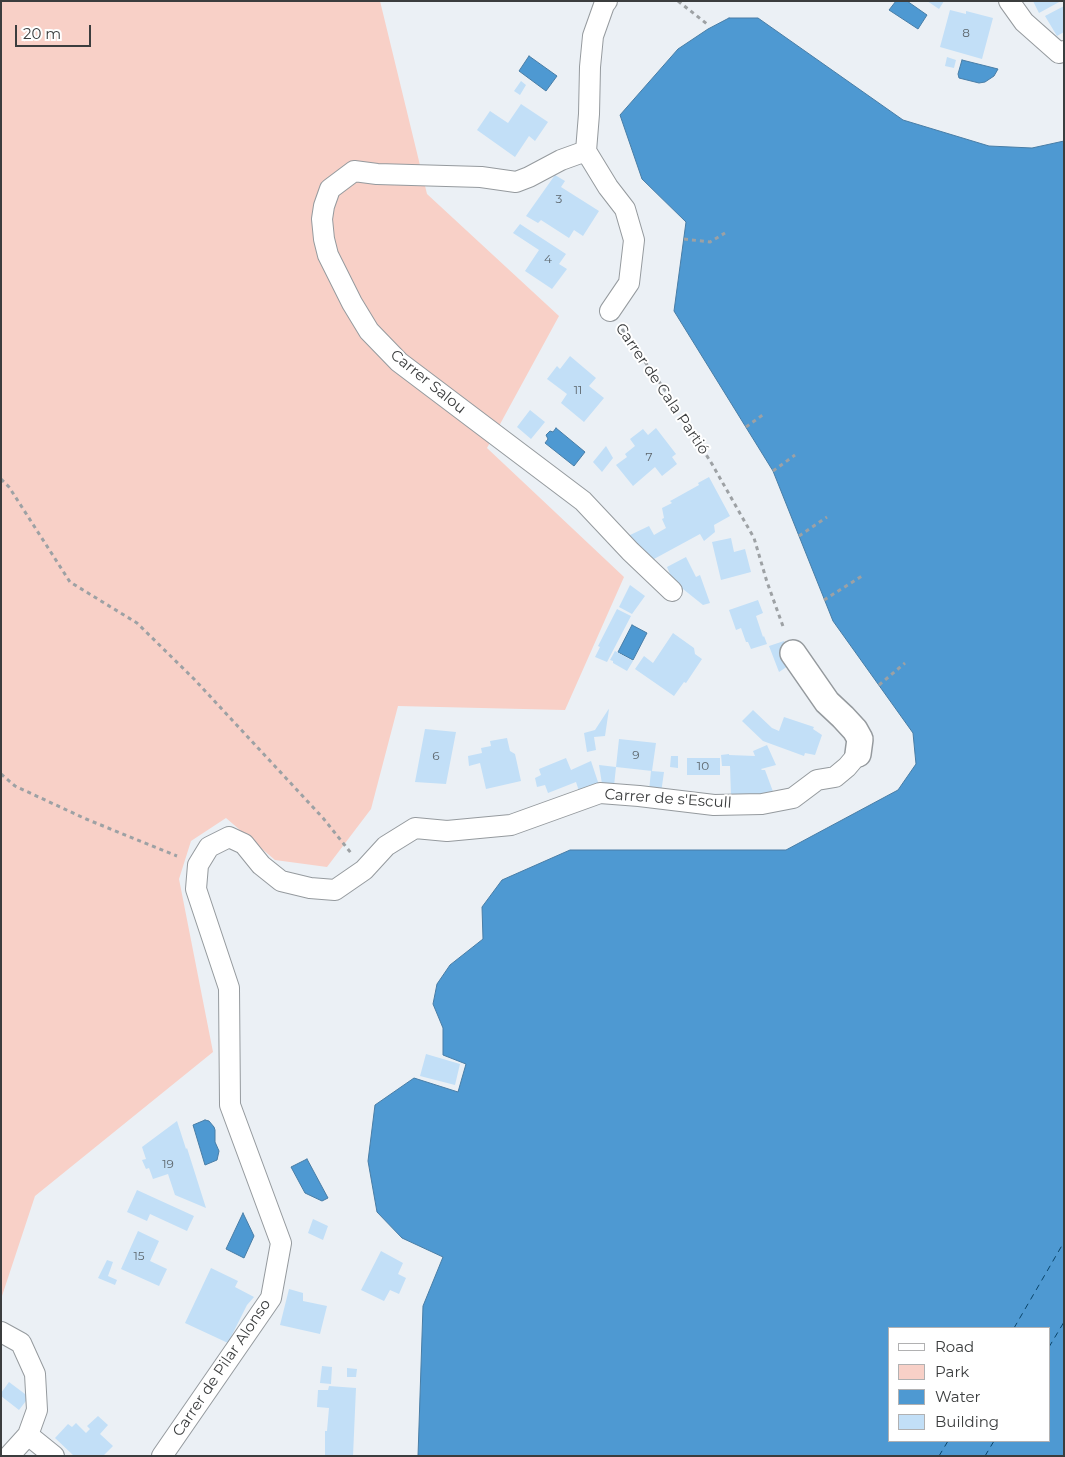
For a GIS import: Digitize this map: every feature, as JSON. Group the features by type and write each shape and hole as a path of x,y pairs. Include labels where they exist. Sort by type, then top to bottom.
{"street":[{"path":"586,151 590,67 594,36 604,5 608,1"},
{"path":"1009,1 1024,22 1059,53 1064,51"},
{"name":"Carrer de Cala Partió","path":"586,151 608,187 625,209 634,240 628,282 610,311"},
{"name":"Carrer Salou","path":"586,151 561,160 530,177 516,182 480,177 377,174 354,171 330,188 322,219 324,239 328,255 352,303 370,331 399,362 583,501 630,552 672,591"},
{"path":"793,653 827,702 855,730 860,739 858,754"},
{"name":"Carrer de s'Escull","path":"198,864 209,846 229,837 244,844 261,865 282,881 310,888 335,890 364,870 386,846 415,828 447,831 511,826 600,793 714,805 762,804 793,798 817,780 835,777 848,767 858,754"},
{"name":"Carrer de Pilar Alonso","path":"162,1456 271,1298 281,1243 230,1105 229,988 196,889 198,864"},
{"path":"1,1332 21,1343 35,1374 37,1410 28,1435 9,1456"},
{"path":"28,1435 54,1456"}],"path":[{"path":"678,1 707,24"},
{"path":"684,239 710,242 725,234"},
{"name":"Carrer de Cala Partió","path":"610,311 669,396 712,464 754,538 766,582 793,653"},
{"path":"746,427 764,414"},
{"path":"773,471 795,456"},
{"path":"1,479 9,487 70,582 137,622 194,679 323,818 364,870"},
{"path":"799,536 827,517"},
{"path":"824,600 862,576"},
{"path":"879,685 905,663"},
{"path":"1,774 15,786 68,811 198,864"}],"green space":[{"path":"1,1 380,1 427,194 559,316 487,448 624,577 565,710 398,706 371,809 327,867 275,860 226,818 191,841 179,879 213,1052 35,1196 1,1299"}],"water":[{"path":"896,1 907,1 927,15 918,29 889,10"},
{"path":"729,18 758,18 903,120 989,146 1032,148 1064,141 1064,1456 418,1456 423,1306 443,1257 402,1238 377,1212 368,1161 375,1105 414,1078 458,1092 466,1064 443,1055 443,1028 433,1004 437,984 450,965 483,939 482,907 502,880 570,850 786,850 898,790 916,764 913,733 833,621 773,471 674,311 686,222 642,179 620,115 678,49 708,29"},
{"path":"529,56 557,76 546,91 519,71"},
{"path":"962,60 998,69 994,76 985,82 979,83 959,78 958,74"},
{"path":"556,428 585,452 574,466 545,443 548,439 546,435 550,431 553,432"},
{"path":"632,625 647,633 633,660 618,652"},
{"path":"205,1120 209,1121 214,1127 215,1142 219,1151 217,1160 205,1165 193,1125"},
{"path":"307,1159 328,1198 322,1201 305,1193 291,1167"},
{"path":"243,1213 254,1236 244,1258 226,1249"}],"building":[{"path":"927,1 944,1 939,9"},
{"path":"1033,1 1061,1 1039,13"},
{"path":"1064,6 1064,32 1057,36 1045,16"},
{"path":"950,10 966,14 966,11 993,18 982,59 940,47"},
{"path":"947,57 956,60 954,68 945,66"},
{"path":"521,81 526,85 520,95 514,91"},
{"path":"521,104 548,122 535,141 529,136 515,157 477,130 490,111 508,123"},
{"path":"555,175 565,181 561,187 599,211 583,236 574,230 569,238 541,220 538,223 526,216"},
{"path":"520,224 566,254 559,264 567,269 552,289 525,271 539,250 513,233"},
{"path":"570,356 596,378 589,386 604,398 584,422 561,403 567,394 547,379 557,366 560,369"},
{"path":"530,410 545,422 531,439 517,427"},
{"path":"656,428 676,454 672,457 677,464 662,476 655,467 633,486 616,465 627,457 625,454 635,446 630,439 643,429 648,435"},
{"path":"606,446 613,458 602,472 593,462"},
{"path":"709,477 730,516 714,525 715,532 704,541 700,534 654,559 628,536 649,526 654,535 666,528 662,519 664,518 662,508"},
{"path":"731,538 734,552 745,549 751,572 721,580 712,542"},
{"path":"686,557 696,577 700,575 710,603 703,605 673,581 667,567"},
{"path":"630,585 645,596 632,614 619,607"},
{"path":"758,600 763,613 756,616 767,644 751,649 748,642 746,642 741,628 736,630 729,610"},
{"path":"617,609 631,616 607,662 595,657 600,647 598,646"},
{"path":"673,633 694,648 695,654 702,659 686,683 684,682 674,696 635,669 644,656 653,663"},
{"path":"784,641 791,664 779,672 769,646"},
{"path":"615,651 633,661 627,671 610,660"},
{"path":"609,709 605,736 594,737 596,750 587,752 584,733 595,730"},
{"path":"753,710 772,728 779,731 784,717 814,727 813,729 822,735 815,755 805,753 804,756 763,741 742,721"},
{"path":"425,729 456,732 446,784 415,782"},
{"path":"507,738 510,751 515,754 521,781 486,789 480,763 469,766 468,756 482,753 481,748 491,746 490,741"},
{"path":"619,739 656,743 652,771 616,767"},
{"path":"767,745 776,765 761,769 765,770 775,797 731,796 730,766 722,766 721,755 755,756 753,751"},
{"path":"671,756 678,756 678,768 670,767"},
{"path":"566,758 571,770 591,761 599,785 579,791 576,782 548,793 545,785 537,787 535,778 541,775 539,769"},
{"path":"687,758 720,758 720,775 687,775"},
{"path":"599,765 616,767 614,786 602,784"},
{"path":"651,771 664,772 661,793 649,791"},
{"path":"426,1054 460,1064 455,1085 420,1076"},
{"path":"177,1121 206,1208 175,1195 168,1174 153,1179 149,1168 146,1169 142,1160 146,1159 142,1147"},
{"path":"137,1190 194,1216 187,1231 150,1214 147,1221 127,1212"},
{"path":"313,1219 328,1226 323,1240 308,1233"},
{"path":"138,1231 159,1241 150,1261 167,1269 159,1286 121,1269"},
{"path":"381,1251 403,1263 398,1274 406,1278 399,1294 390,1290 384,1301 361,1290"},
{"path":"107,1260 113,1262 108,1276 117,1280 115,1285 98,1278"},
{"path":"211,1268 238,1281 235,1287 254,1297 247,1305 228,1343 185,1323"},
{"path":"289,1289 303,1293 303,1301 327,1306 320,1334 280,1325"},
{"path":"322,1366 332,1367 331,1384 320,1383"},
{"path":"347,1368 357,1369 356,1377 347,1377"},
{"path":"9,1382 29,1397 19,1410 1,1396"},
{"path":"329,1386 356,1388 353,1456 325,1456 325,1431 327,1431 329,1408 317,1407 318,1390 328,1390"},
{"path":"98,1416 108,1425 100,1434 113,1446 103,1456 74,1456 55,1438 68,1424 72,1427 76,1423 86,1433 90,1429 87,1426"}],"ferry route":[{"path":"1015,1327 1064,1242"},
{"path":"1050,1345 1064,1322"},
{"path":"939,1456 947,1442"},
{"path":"985,1456 993,1442"}]}
